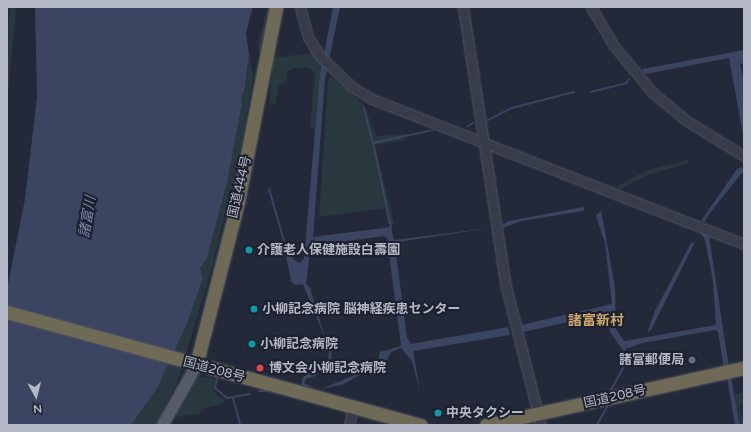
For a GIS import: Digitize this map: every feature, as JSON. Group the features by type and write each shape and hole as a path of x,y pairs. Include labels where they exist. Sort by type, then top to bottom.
{"highway":[{"name":"国道444号","path":"192,364 238,201 276,7"},
{"name":"国道208号","path":"7,312 353,408 421,425"},
{"name":"国道208号","path":"486,425 540,420 744,368"}],"main road":[{"path":"162,425 192,364"}],"street":[{"path":"300,7 308,37 320,56 331,69 352,87 372,99 484,144 744,244"},
{"path":"463,7 506,287 540,420"},
{"path":"591,7 614,46 653,94 687,121 744,156"},
{"path":"349,425 353,408"}],"shaded area":[{"path":"10,7 16,7 7,107 7,52"},
{"path":"268,7 274,7 261,61 258,44"},
{"path":"246,33 253,77 239,159 209,278 177,383 156,425 122,425 191,266"},
{"path":"312,53 322,65 315,128 310,127 315,72 308,68 293,68 288,71 286,82 279,85 275,104 269,105 273,58"},
{"path":"331,77 364,105 376,136 403,134 404,140 375,145 394,224 388,224 385,208 319,217 328,80"},
{"path":"688,160 689,163 647,175 620,189 617,186 648,170"},
{"path":"196,376 215,379 213,387 217,395 225,400 223,404 201,409 199,414 176,417 191,382"},
{"path":"744,392 744,403 739,405 744,425 741,425 735,394"}],"water":[{"name":"諸富川","path":"35,7 253,7 246,33 249,53 244,92 241,96 242,104 227,182 207,258 200,268 203,278 186,326 157,388 131,425 7,425 7,289 25,199 37,97"},
{"path":"333,7 340,7 325,79 313,237 391,227 394,240 490,228 405,241 395,245 407,338 411,344 508,327 510,335 413,351 420,391 412,361 401,348 391,352 383,367 377,371 363,373 342,385 321,389 372,368 377,364 380,352 401,346 387,238 384,236 311,246 306,283 310,288 325,338 303,284 295,285 291,281 283,241 294,260 300,263 304,258 320,74"},
{"path":"744,50 744,63 740,64 744,84 744,140 729,58 645,74 642,69"},
{"path":"742,167 744,174 742,173 709,214 705,222 701,221 737,169"},
{"path":"583,207 585,209 583,211 521,221 503,228 503,224 509,221"},
{"path":"601,210 615,287 616,329 624,341 716,325 713,281 705,240 700,232 709,236 729,368 724,369 718,332 715,330 643,343 626,349 622,349 610,332 609,319 604,314 523,332 521,325 612,304 605,243 596,216"},
{"path":"695,242 651,330 647,333 655,311 691,243"},
{"path":"330,346 332,356 330,361 315,376 306,379 304,383 315,388 301,385 303,377 328,359"},
{"path":"731,377 740,425 735,425 727,378"}],"pier":[{"path":"253,7 255,7 248,33 249,53 246,33"}],"waterway":[{"path":"591,92 626,83 629,79"},
{"path":"488,120 512,108 574,92"},
{"path":"364,108 373,143"},
{"path":"468,126 473,123"},
{"path":"391,227 373,143 433,130"},
{"path":"269,189 284,241"},
{"path":"611,390 625,365 624,348"},
{"path":"217,379 215,388 227,398 250,394"},
{"path":"259,391 267,391"},
{"path":"233,398 240,425"},
{"path":"597,425 608,405"}],"place":[{"name":"介護老人保健施設白壽園","path":"249,250"},
{"name":"小柳記念病院 脳神経疾患センター","path":"254,309"},
{"name":"小柳記念病院","path":"252,344"},
{"name":"諸富郵便局","path":"692,360"},
{"name":"博文会小柳記念病院","path":"260,368"},
{"name":"中央タクシー","path":"438,413"}],"district":[{"name":"諸富新村","path":"596,321"}]}
